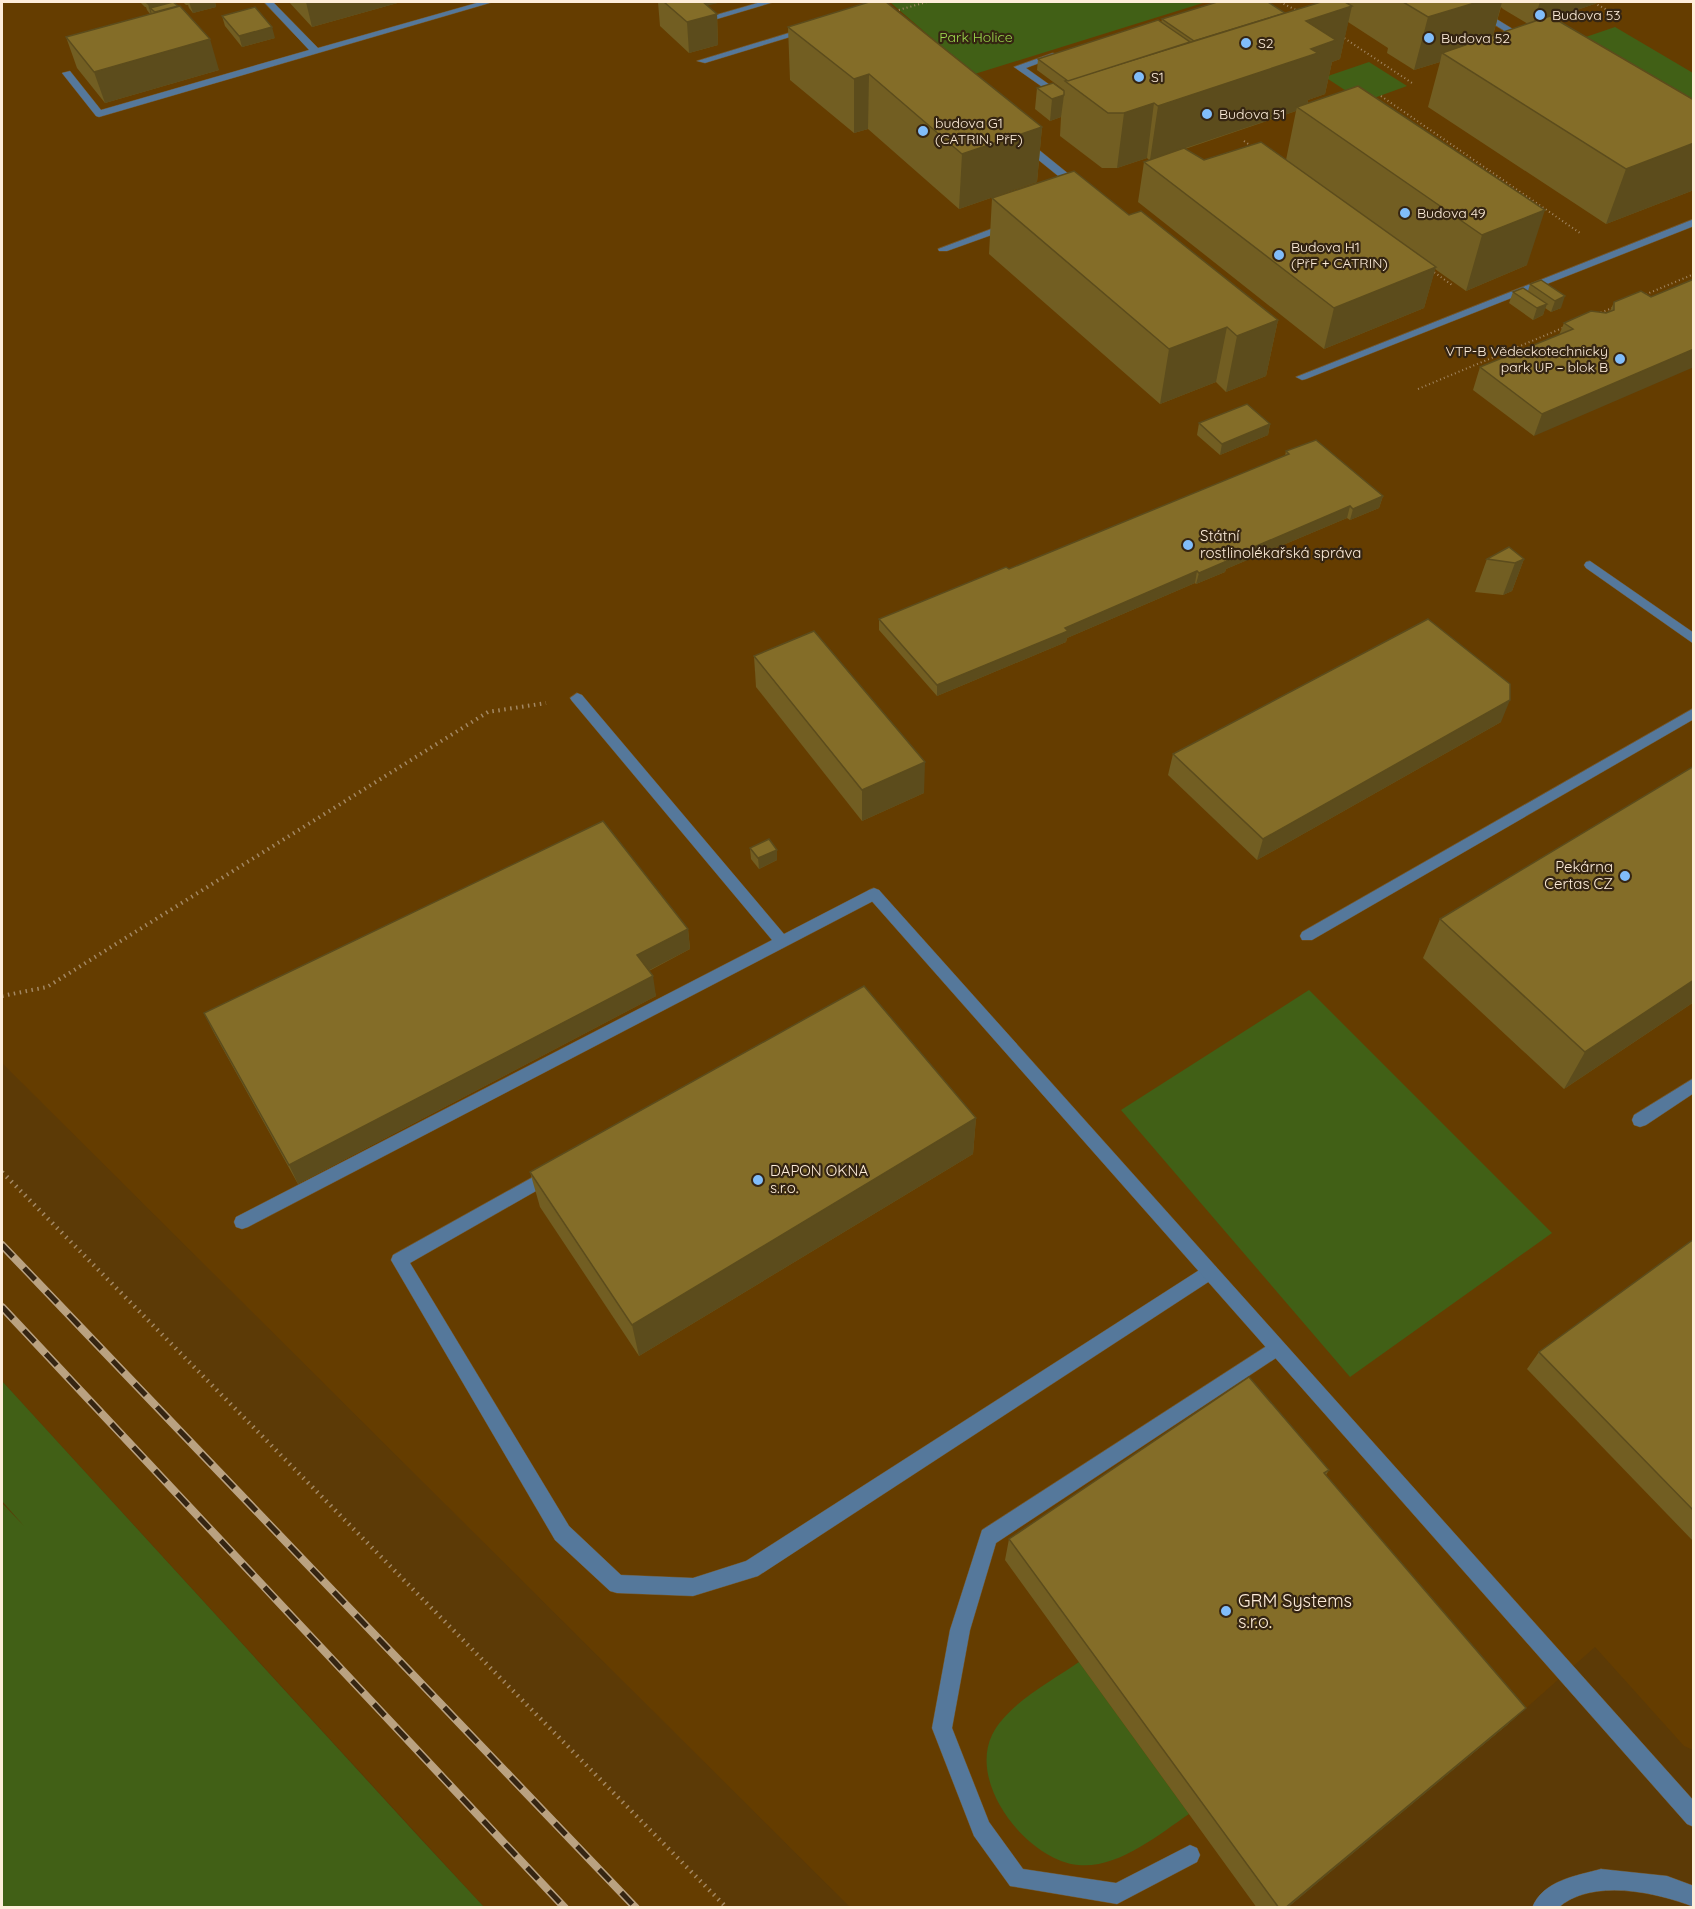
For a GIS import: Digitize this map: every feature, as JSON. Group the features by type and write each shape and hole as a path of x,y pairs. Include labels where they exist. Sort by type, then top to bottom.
{"street":[{"path":"268,2 316,52"},
{"path":"67,73 99,114 488,2"},
{"path":"707,19 769,2"},
{"path":"1462,2 1532,44"},
{"path":"702,61 822,26"},
{"path":"1064,52 1019,67 1071,105"},
{"path":"1018,138 1083,191"},
{"path":"1302,377 1694,222"},
{"path":"943,249 1014,223"},
{"path":"1590,565 1694,640"},
{"path":"577,698 782,942"},
{"path":"1307,936 1694,713"},
{"path":"242,1222 874,894 1694,1817"},
{"path":"1640,1120 1694,1084"},
{"path":"566,1166 399,1260 562,1533 618,1584 693,1587 752,1569 1210,1272"},
{"path":"1190,1855 1117,1894 1017,1879 981,1829 942,1728 960,1630 989,1537 1276,1348"},
{"path":"1542,1908 1562,1890 1600,1879 1667,1886 1694,1897"}],"path":[{"path":"894,12 927,2"},
{"path":"1280,2 1305,15"},
{"path":"1594,3 1615,14"},
{"path":"1336,33 1412,83"},
{"path":"1381,96 1610,254"},
{"path":"1245,141 1254,148"},
{"path":"1427,267 1481,306"},
{"path":"1638,297 1694,274"},
{"path":"1594,315 1616,306"},
{"path":"1418,388 1572,325"},
{"path":"2,996 47,987 488,712 577,698"},
{"path":"2,1172 727,1908"}],"shaded area":[{"path":"2,2 1693,2 1693,1750 1684,1746 1595,1647 1507,1725 1287,1907 850,1907 2,1063"},
{"path":"2,1172 728,1907 484,1907 2,1381"}],"green space":[{"name":"Park Holice","path":"890,2 1206,2 965,77 942,47"},
{"path":"1615,27 1693,73 1693,146 1539,53"},
{"path":"1369,62 1407,86 1363,102 1325,77"},
{"path":"1309,990 1552,1233 1350,1377 1121,1110"},
{"path":"2,1381 484,1907 2,1907 2,1503 24,1526 2,1501"},
{"path":"1079,1662 1189,1814 1137,1849 1108,1862 1093,1865 1078,1865 1059,1860 1040,1850 1022,1835 1007,1817 995,1797 988,1776 987,1755 992,1735 999,1724 1019,1703"}],"building":[{"path":"173,2 178,6 155,12 150,8"},
{"path":"664,2 703,2 717,14 687,22"},
{"path":"869,2 886,2 1042,127 962,154 869,74 854,79 788,27"},
{"path":"1217,2 1268,2 1285,13 1194,41 1162,19"},
{"path":"1321,2 1345,2 1352,6 1306,21 1336,40 1311,49 1318,53 1158,106 1154,103 1124,113 1108,113 1065,81"},
{"path":"1403,2 1478,2 1428,17"},
{"path":"180,6 210,39 94,72 66,37"},
{"path":"255,7 272,27 239,36 222,16"},
{"path":"1550,16 1694,100 1694,143 1626,169 1442,53"},
{"path":"1158,20 1190,42 1068,81 1038,59"},
{"path":"1053,83 1064,91 1064,95 1052,99 1037,88"},
{"path":"1358,86 1545,210 1482,235 1297,107"},
{"path":"1261,142 1436,267 1334,308 1144,162 1184,148 1204,160"},
{"path":"1074,171 1129,215 1141,211 1278,320 1237,336 1227,327 1169,349 992,198"},
{"name":"VTP-B Vědeckotechnický park UP – blok B","path":"1694,279 1694,349 1542,414 1480,367 1573,329 1564,323 1591,311 1606,313 1614,310 1614,302 1641,291 1651,297"},
{"path":"1541,280 1565,296 1555,301 1530,284"},
{"path":"1523,288 1547,304 1537,308 1513,292"},
{"path":"1247,404 1270,424 1222,444 1199,423"},
{"name":"Státní rostlinolékařská správa","path":"1316,440 1383,496 1353,509 1350,506 1226,559 1227,561 1199,573 1197,571 1065,628 1068,631 937,685 879,619 1006,567 1009,569 1289,454 1286,451"},
{"path":"1509,547 1524,559 1515,563 1487,559"},
{"path":"1428,619 1510,684 1510,700 1263,839 1173,754"},
{"path":"814,631 925,762 862,790 754,656"},
{"name":"Pekárna Certas CZ","path":"1694,766 1694,980 1585,1052 1440,919"},
{"path":"603,821 688,929 637,955 653,976 289,1165 204,1013"},
{"path":"769,839 777,850 758,858 750,848"},
{"name":"DAPON OKNA s.r.o.","path":"864,986 976,1118 632,1325 530,1172"},
{"path":"1694,1239 1694,1511 1539,1352"},
{"name":"GRM Systems s.r.o.","path":"1249,1377 1329,1470 1324,1473 1526,1708 1285,1908 1279,1908 1009,1539"}],"railway":[{"path":"2,1245 636,1908"},
{"path":"2,1307 565,1908"}],"place":[{"name":"Budova 53","path":"1540,15"},
{"name":"Budova 52","path":"1429,38"},
{"name":"S2","path":"1246,43"},
{"name":"S1","path":"1139,77"},
{"name":"Budova 51","path":"1207,114"},
{"name":"budova G1 (CATRIN, PřF)","path":"923,131"},
{"name":"Budova 49","path":"1405,213"},
{"name":"Budova H1 (PřF + CATRIN)","path":"1279,255"},
{"name":"VTP-B Vědeckotechnický park UP – blok B","path":"1620,359"},
{"name":"Státní rostlinolékařská správa","path":"1188,545"},
{"name":"Pekárna Certas CZ","path":"1625,876"},
{"name":"DAPON OKNA s.r.o.","path":"758,1180"},
{"name":"GRM Systems s.r.o.","path":"1226,1611"}]}
